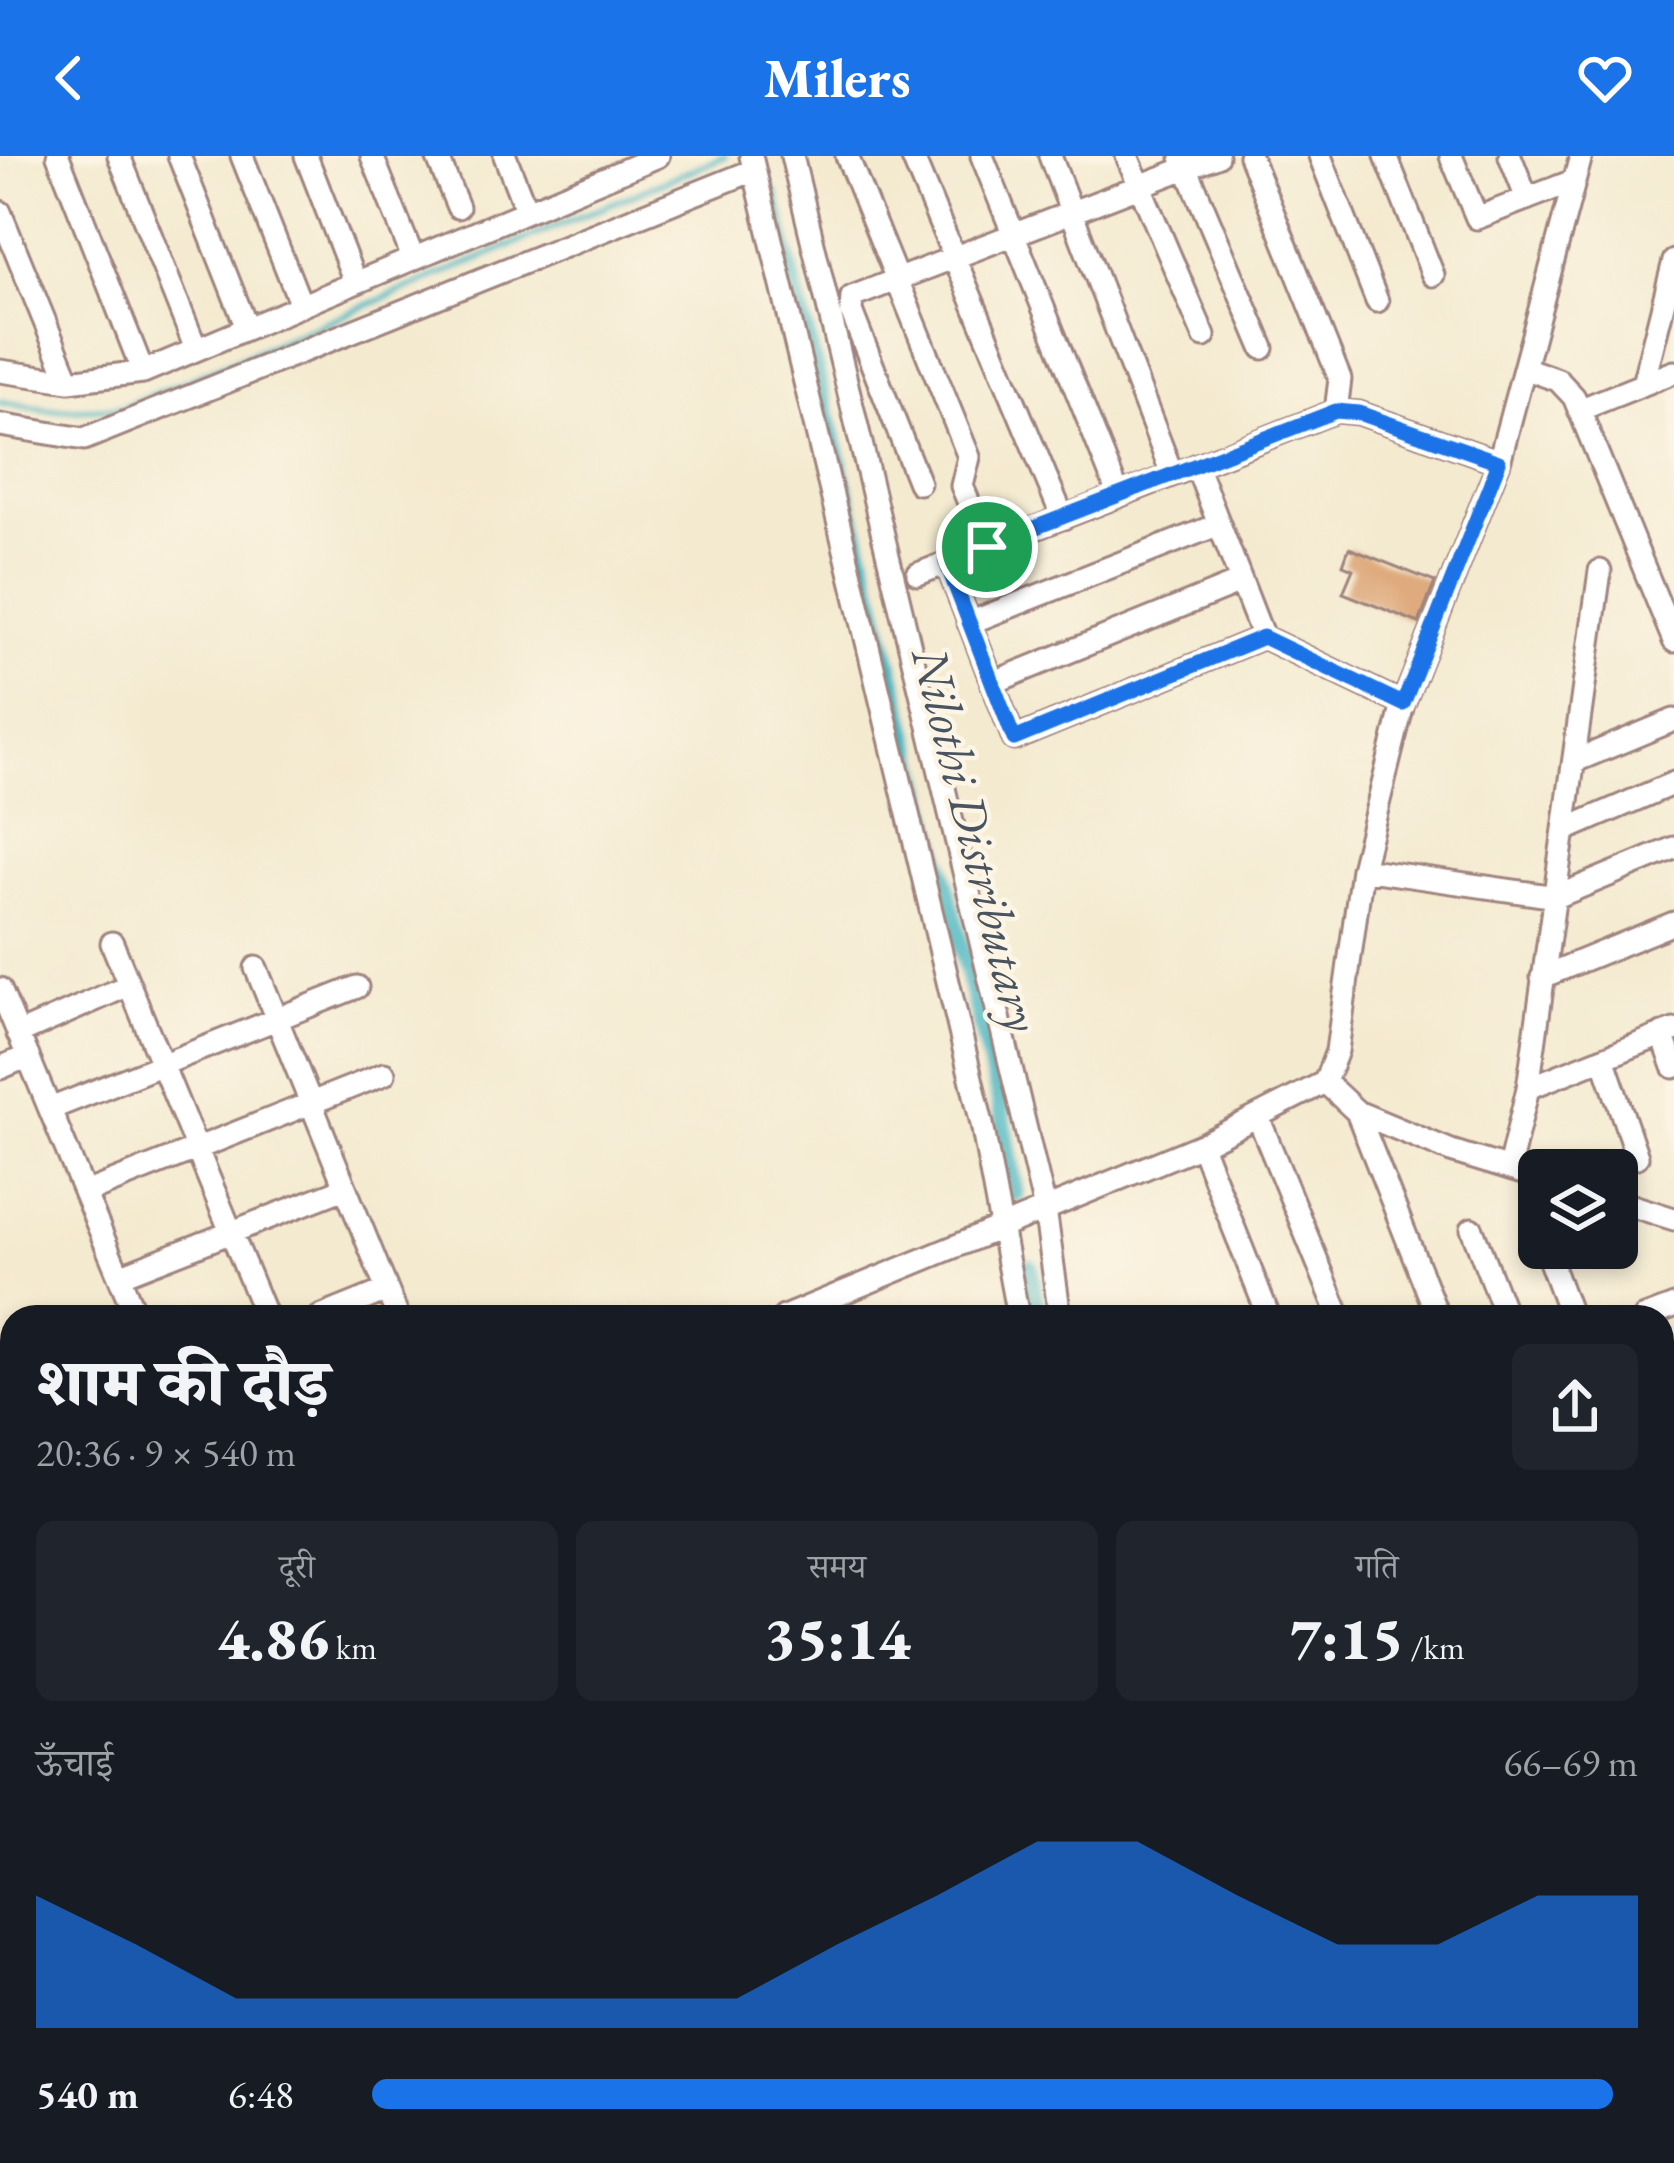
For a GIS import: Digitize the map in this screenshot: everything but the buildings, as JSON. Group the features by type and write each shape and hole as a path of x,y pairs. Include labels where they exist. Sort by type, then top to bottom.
{"street":[{"path":"58,156 143,372"},
{"path":"119,156 196,349"},
{"path":"179,156 247,328"},
{"path":"242,156 301,305"},
{"path":"306,156 355,282"},
{"path":"372,156 413,258"},
{"path":"437,156 458,207"},
{"path":"505,156 526,210"},
{"path":"0,371 69,381 143,372 658,156"},
{"path":"792,156 1045,1209 1058,1305"},
{"path":"847,156 969,457 962,486 987,547"},
{"path":"912,156 1063,518"},
{"path":"982,156 1119,496"},
{"path":"1050,156 1172,474"},
{"path":"1127,156 1204,336"},
{"path":"919,483 851,311 852,297 1139,186 1184,162 1217,156"},
{"path":"1250,156 1340,379 1336,411"},
{"path":"1320,156 1378,301"},
{"path":"1386,156 1433,275"},
{"path":"1451,156 1477,218 1573,181"},
{"path":"1510,156 1527,199"},
{"path":"814,1305 1201,1145 1325,1082 1337,1051 1362,869 1403,704 1499,462 1581,156"},
{"path":"0,425 84,439 752,161 1004,1228 1016,1305"},
{"path":"1184,162 1263,348"},
{"path":"0,212 69,381"},
{"path":"1643,384 1668,304 1674,261"},
{"path":"1527,369 1558,380 1579,410 1674,641"},
{"path":"1579,410 1674,372"},
{"path":"918,574 1336,411 1359,413 1499,462"},
{"path":"1196,465 1238,583 1263,637 1403,704"},
{"path":"969,623 1217,525"},
{"path":"946,562 1014,739 1024,739 1263,637"},
{"path":"1509,1168 1528,1088 1600,571"},
{"path":"992,683 1238,583"},
{"path":"1575,761 1674,720"},
{"path":"1565,830 1674,783"},
{"path":"1362,869 1556,897 1674,848"},
{"path":"1542,977 1674,922"},
{"path":"112,943 261,1305"},
{"path":"256,968 393,1305"},
{"path":"19,1034 130,985"},
{"path":"50,1109 357,987"},
{"path":"0,989 131,1305"},
{"path":"1528,1088 1668,1032 1674,1067"},
{"path":"0,1068 28,1057"},
{"path":"1603,1058 1635,1149"},
{"path":"85,1193 384,1074"},
{"path":"1325,1082 1357,1112 1518,1171"},
{"path":"1357,1112 1433,1305"},
{"path":"1258,1117 1335,1305"},
{"path":"1201,1145 1264,1305"},
{"path":"119,1276 345,1188"},
{"path":"1638,1208 1674,1219"},
{"path":"1472,1228 1501,1305"},
{"path":"1553,1269 1566,1305"},
{"path":"350,1305 387,1290"}],"waterway":[{"path":"0,402 49,410 121,408 725,156"},
{"name":"Nilothi Distributary","path":"771,196 999,1096 1016,1194"},
{"name":"Nilothi Distributary","path":"1030,1267 1035,1305"}],"route":[{"path":"1336,411 1359,413 1499,462 1472,541 1403,704 1263,637 1024,739 1014,739 946,562 987,547 1336,411"}]}
